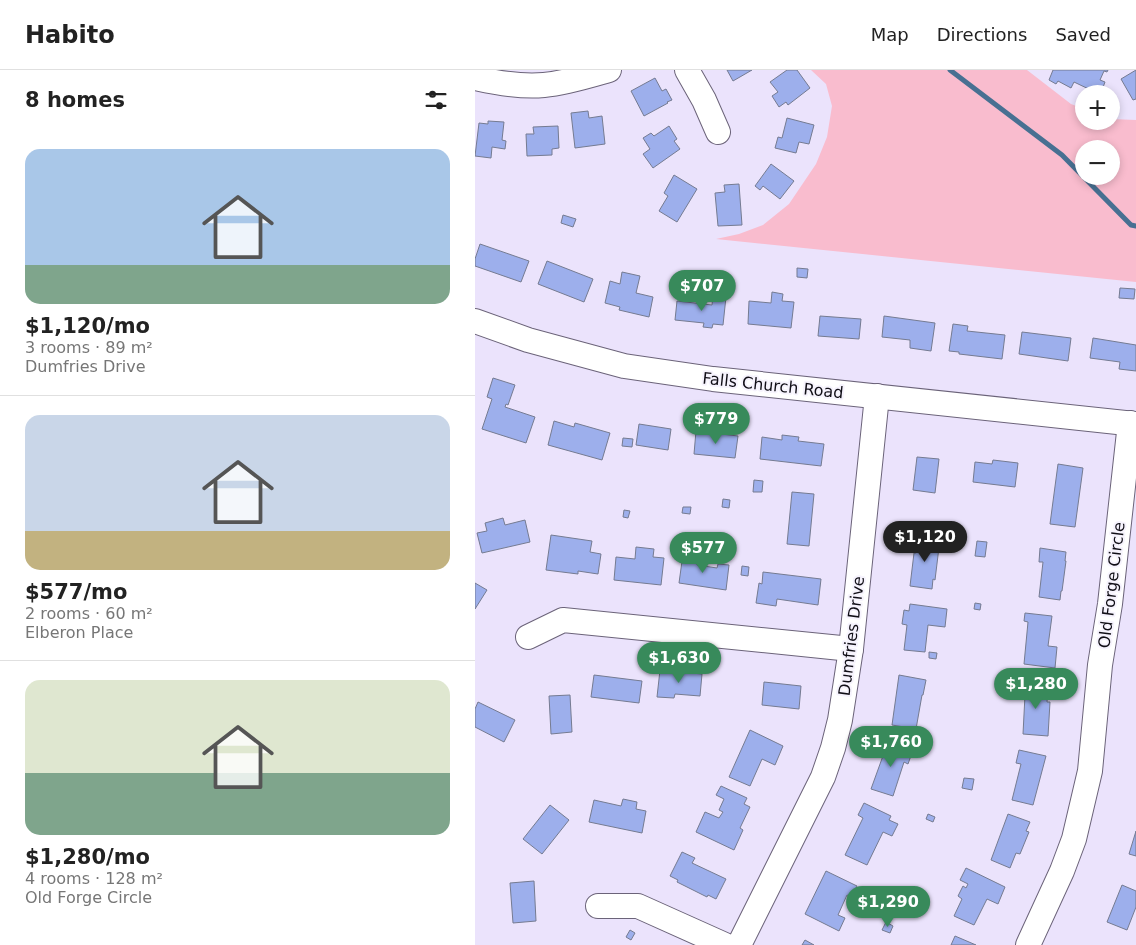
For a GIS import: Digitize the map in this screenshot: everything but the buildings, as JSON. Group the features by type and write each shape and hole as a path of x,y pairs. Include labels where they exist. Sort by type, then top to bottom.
{"street":[{"path":"475,78 508,84 544,85 574,80 609,70"},
{"path":"687,70 704,100 718,132"},
{"name":"Falls Church Road","path":"475,321 528,340 624,366 713,378 1133,424"},
{"name":"Dumfries Drive","path":"739,945 823,777 833,748 840,720 851,649 877,396"},
{"name":"Old Forge Circle","path":"1028,945 1074,840 1090,770 1100,665 1110,604 1133,424"},
{"path":"528,637 563,620 851,649"},
{"path":"598,906 638,906 725,945"}],"shaded area":[{"path":"811,70 1027,70 1075,106 1075,130 1120,130 1120,119 1136,120 1136,282 716,239 739,234 763,225 789,204 816,164 827,137 832,106 826,84"}],"waterway":[{"path":"950,70 1062,155 1131,225 1136,226"}]}
